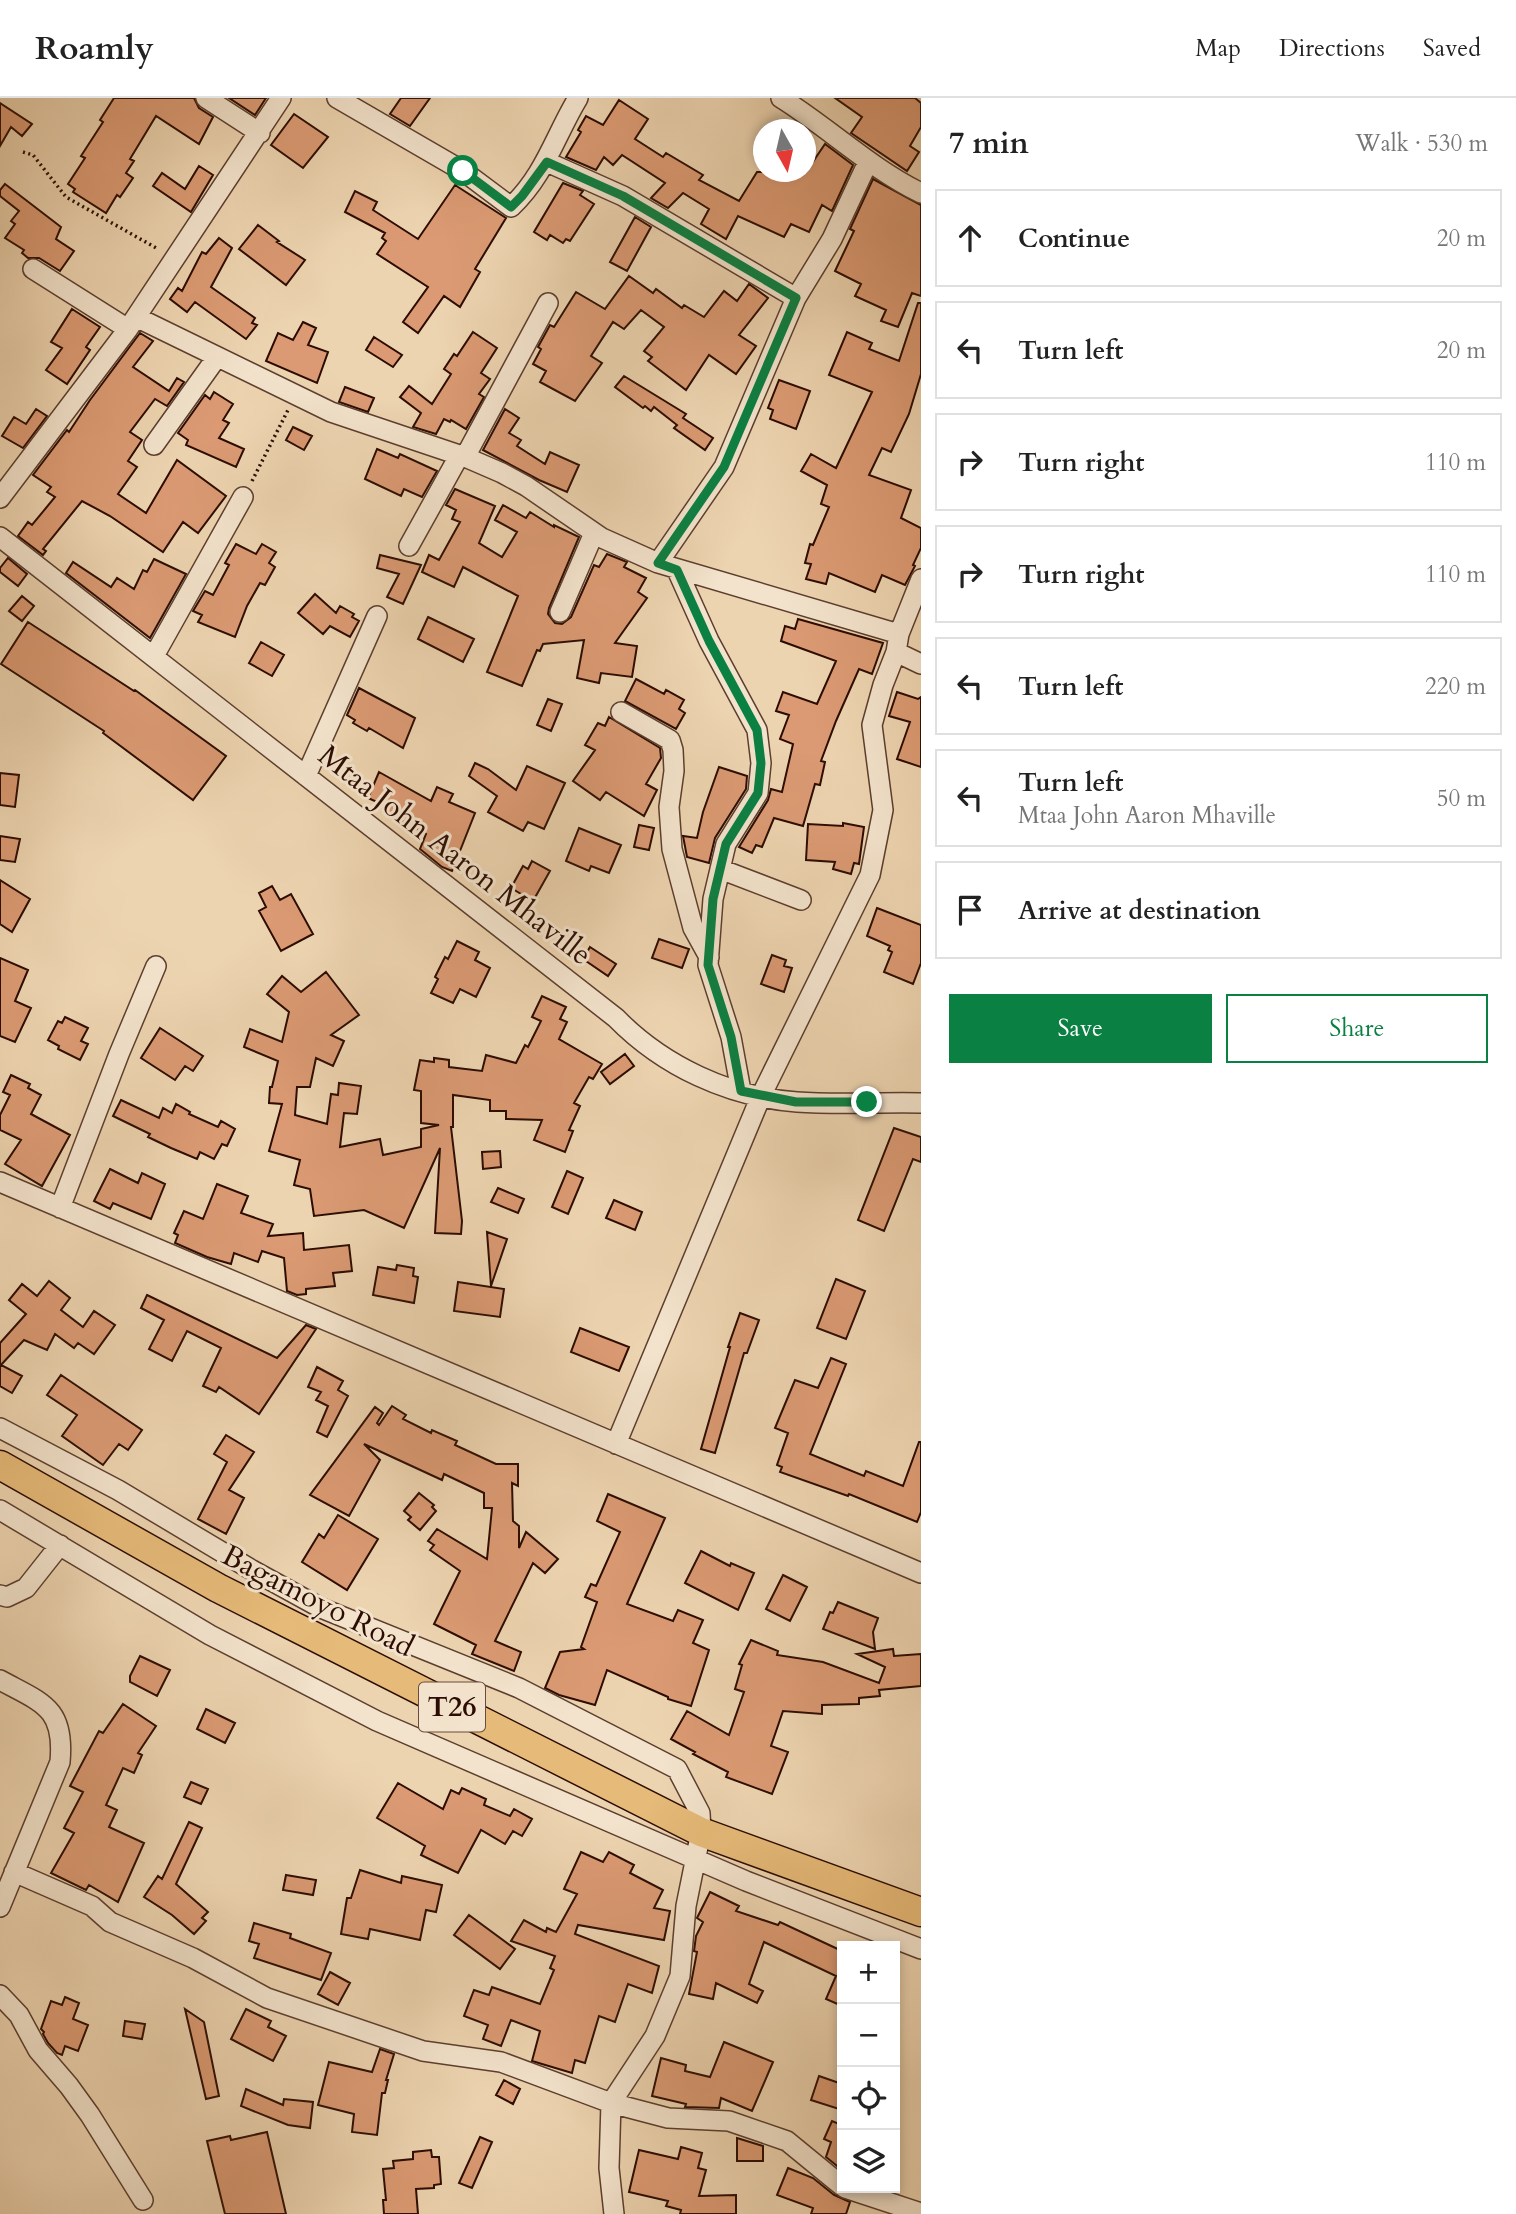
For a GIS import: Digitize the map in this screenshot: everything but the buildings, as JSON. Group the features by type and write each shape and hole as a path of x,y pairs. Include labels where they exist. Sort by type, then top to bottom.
{"highway":[{"name":"Bagamoyo Road","path":"0,1465 218,1588 699,1845 921,1912"}],"street":[{"path":"206,98 260,133"},
{"path":"0,498 132,323 281,98"},
{"path":"337,98 463,171 511,207 547,162 565,119 578,98"},
{"path":"781,98 868,162 921,193"},
{"path":"547,162 623,196 796,298"},
{"path":"658,563 724,467 796,298 832,239 868,162"},
{"path":"33,269 132,323 217,357 331,412 462,456 526,486 594,533 658,563 898,643 921,664"},
{"path":"409,546 548,303"},
{"path":"154,445 217,357"},
{"path":"154,656 243,497"},
{"path":"559,612 594,533"},
{"name":"Mtaa John Aaron Mhaville","path":"0,537 616,1018 635,1037 695,1076 741,1091 796,1102 921,1103"},
{"path":"677,570 709,641 757,730 761,763 758,793 726,844 713,899 708,965 731,1037 741,1091"},
{"path":"616,1444 761,1096 870,875 883,810 872,725 883,685 921,579"},
{"path":"306,776 377,616"},
{"path":"621,712 670,740 674,771 669,807 672,849 692,928 709,957"},
{"path":"720,869 801,900"},
{"path":"60,1208 156,966"},
{"path":"0,1182 921,1573"},
{"path":"0,1428 118,1490 321,1608 519,1688 677,1769 700,1813 699,1845 686,1906 680,1976 654,2036 611,2103 609,2168 614,2214"},
{"path":"0,1510 210,1635 377,1721 699,1845 746,1881 921,1949"},
{"path":"0,1595 7,1597 26,1588 60,1545"},
{"path":"218,1588 232,1558"},
{"path":"0,1680 47,1705 57,1723 62,1742 60,1762 0,1907"},
{"path":"14,1872 92,1906 110,1922 193,1958 267,1998 423,2051 501,2062 611,2103 668,2118 729,2121 787,2141 837,2181"},
{"path":"0,1995 19,2015 38,2050 90,2115 144,2200"},
{"path":"862,2193 921,2213"}],"path":[{"path":"23,152 33,155 66,197 175,259"},
{"path":"243,497 296,395"}],"route":[{"path":"463,171 511,207 547,162 623,196 796,298 724,467 658,563 677,570 709,641 757,730 761,763 758,793 726,844 713,899 708,965 731,1037 741,1091 796,1102 867,1102"}]}
